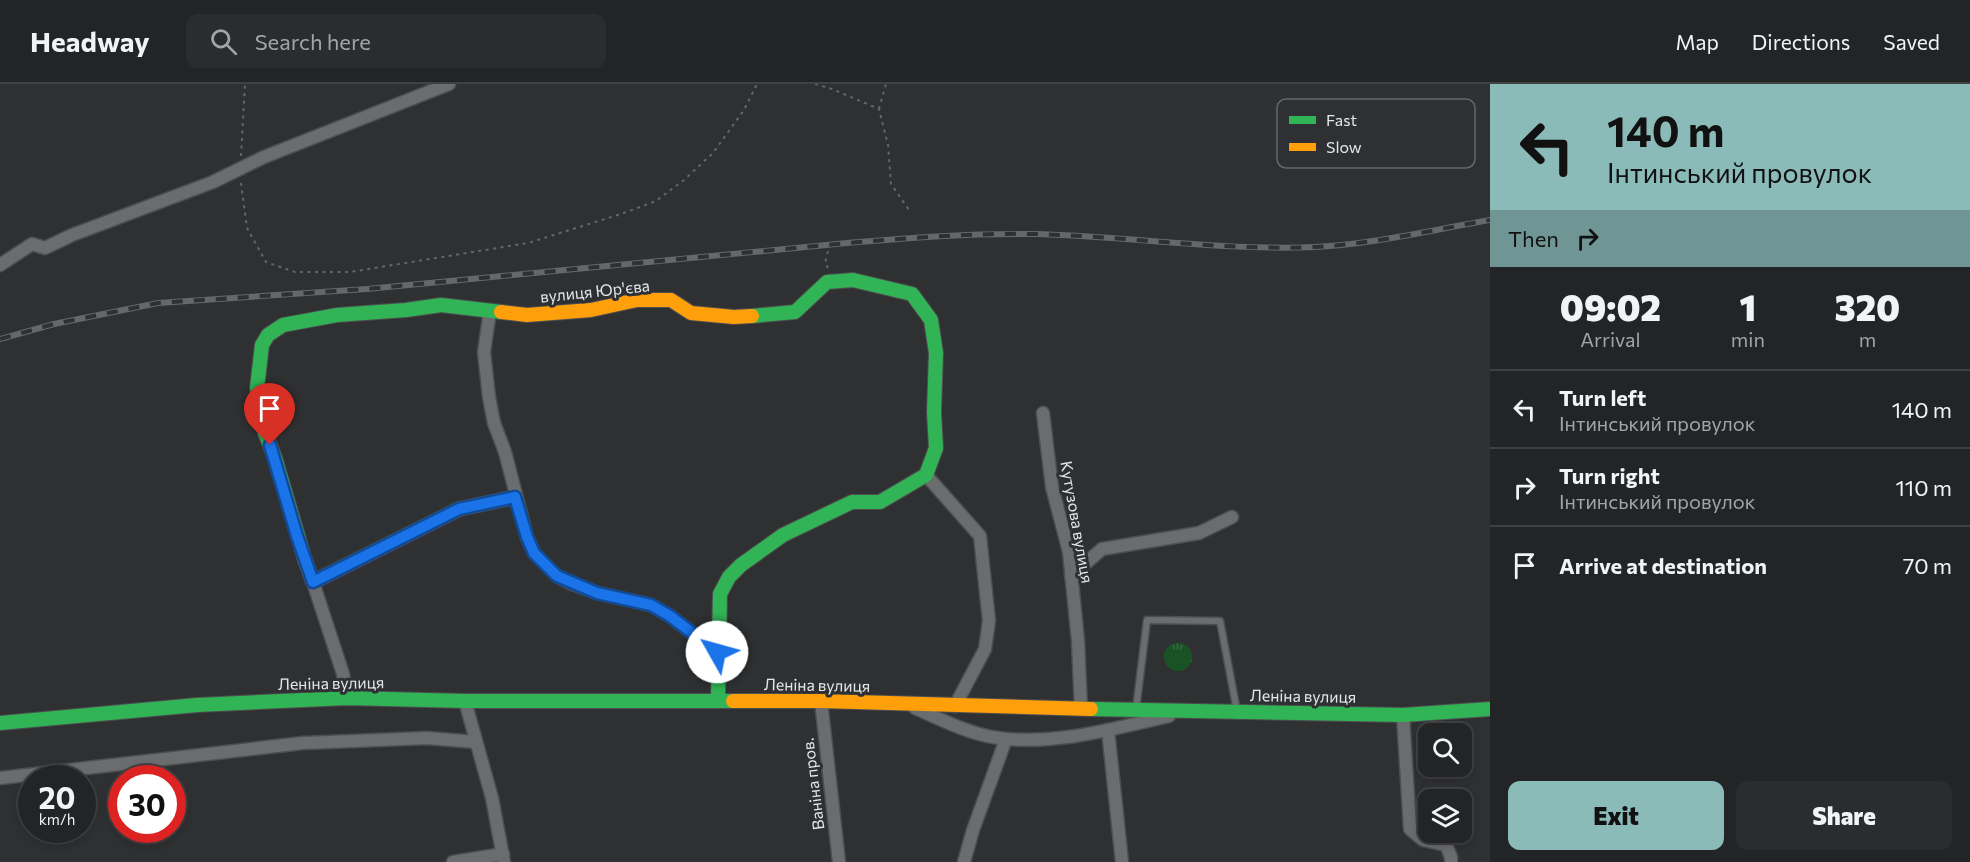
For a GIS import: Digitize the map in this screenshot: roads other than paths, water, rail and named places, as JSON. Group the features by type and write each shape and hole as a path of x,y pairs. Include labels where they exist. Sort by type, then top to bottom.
{"street":[{"path":"0,265 32,244 45,248 72,235 213,182 264,157 449,84"},
{"name":"вулиця Юр'єва","path":"313,582 265,432 257,388 262,345 268,335 283,325 337,315 441,305 527,315 568,313 637,300 671,300 691,313 734,317 764,316 795,312 827,282 853,280 912,294 931,320 936,353 934,412 936,448 926,475"},
{"path":"490,311 489,331 484,352 494,423 505,452 515,497 534,553 557,576 597,593 651,605 670,616 717,652"},
{"name":"Кутузова вулиця","path":"1043,413 1052,487 1068,552 1078,641 1081,709"},
{"path":"718,700 717,652 720,594 729,577 741,565 783,535 817,517 852,502 880,502 926,475 980,536 989,621 985,649 955,706"},
{"path":"347,698 343,674 313,582 459,509 515,497"},
{"path":"1071,576 1102,549 1199,533 1233,517"},
{"name":"Леніна вулиця","path":"0,723 197,705 347,698 465,701 821,701 1402,715 1490,709"},
{"path":"453,862 504,858 492,798 465,701"},
{"name":"Ваніна пров.","path":"821,701 839,862"},
{"path":"906,704 975,733 1006,739 1052,738 1108,730 1193,711"},
{"path":"1402,715 1410,829 1423,840 1446,845 1451,862"},
{"path":"1108,730 1122,862"},
{"path":"0,778 303,743 427,738 476,742"},
{"path":"964,862 973,830 1006,739"}],"lane":[{"path":"1136,709 1147,620 1220,621 1237,711"}],"railway":[{"path":"0,339 54,324 158,303 367,289 870,241 963,235 1033,234 1244,247 1315,247 1381,240 1490,220"}]}
